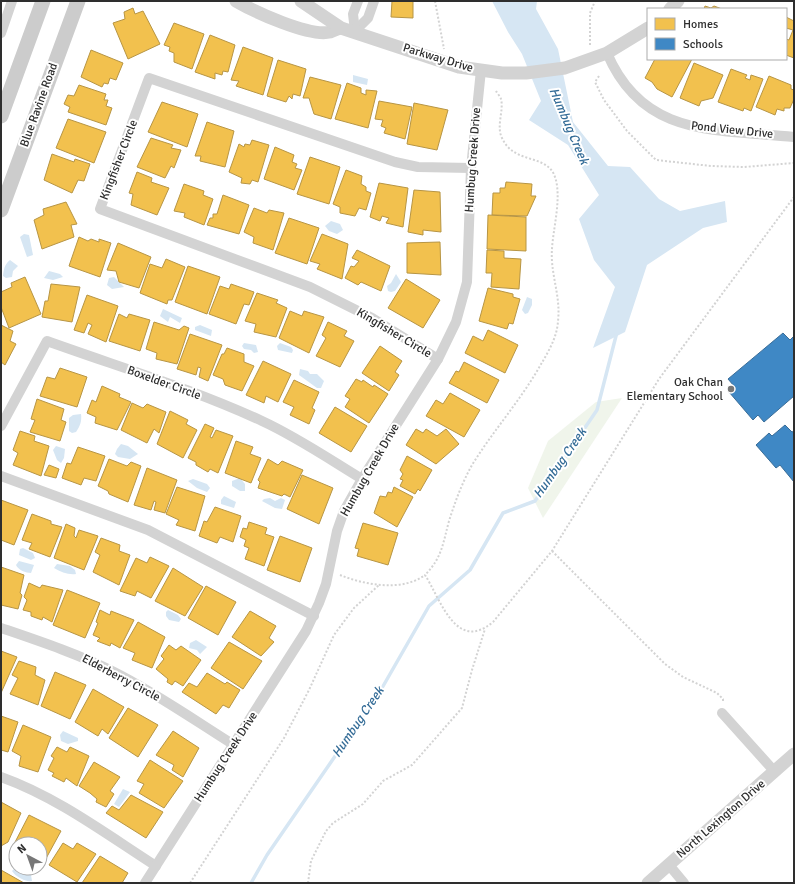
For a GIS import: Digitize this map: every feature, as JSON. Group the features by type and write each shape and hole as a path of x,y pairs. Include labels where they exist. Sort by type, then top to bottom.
{"main road":[{"path":"1,116 43,1"},
{"name":"Blue Ravine Road","path":"1,210 78,1"}],"street":[{"path":"1,33 12,1"},
{"name":"Parkway Drive","path":"236,1 273,20 318,33 329,33 341,28"},
{"name":"Parkway Drive","path":"301,1 341,28 355,31 440,61 481,70 526,73 565,68 607,53 647,29"},
{"path":"355,31 353,14 358,1"},
{"path":"355,31 368,18 374,1"},
{"name":"Pond View Drive","path":"607,53 617,75 632,94 650,109 672,121 695,127 794,137"},
{"name":"Humbug Creek Drive","path":"145,883 306,631 314,616 329,571 337,531 344,511 362,479 438,359 456,322 467,282 471,168 481,70"},
{"name":"Kingfisher Circle","path":"438,359 372,318 310,287 100,209 149,78 395,162 424,167 471,168"},
{"name":"Boxelder Circle","path":"1,426 47,341 225,405 263,421 308,445 362,479"},
{"path":"1,476 148,530 314,616"},
{"name":"Elderberry Circle","path":"1,628 79,656 115,672 149,691 234,745"},
{"path":"722,713 775,772"},
{"name":"North Lexington Drive","path":"648,883 794,754"},
{"path":"1,777 67,808 156,866"},
{"path":"669,865 684,883"}],"path":[{"path":"435,1 444,47 443,52"},
{"path":"590,51 590,13 596,1"},
{"path":"599,76 595,82 604,100 627,131 656,160 711,166 744,167 794,163"},
{"path":"329,571 379,585 406,583 418,580 425,575 439,558 453,509 462,484 472,465 532,380 550,348 558,323 559,295 552,250 556,201 555,177 550,168 542,162 515,154 507,146 501,137 501,99 496,91"},
{"path":"308,883 311,861 326,831 333,822 363,804 383,781 412,765 462,708 472,670 486,628 511,601 552,550 659,379 794,198"},
{"path":"552,550 665,664 683,677 717,693 723,699 722,713"},
{"path":"425,575 452,622 463,631 475,632 486,628"},
{"path":"190,883 284,738 309,690 334,635 354,608 379,585"}],"shaded area":[{"path":"622,398 543,518 528,488 548,441 596,402"}],"water":[{"path":"492,1 537,1 536,9 558,49 573,122 608,166 630,167 659,199 680,211 725,201 727,222 703,228 647,265 625,332 593,348 615,287 594,260 579,219 599,195 568,145 529,120 541,101 522,54 508,32"},
{"path":"353,75 368,79 367,85 353,82"},
{"path":"331,221 340,224 343,230 337,234 329,231 325,226"},
{"path":"24,234 29,235 33,255 27,257 20,237"},
{"path":"10,260 18,266 13,271 12,277 6,278 3,276 4,269"},
{"path":"49,271 60,274 63,277 53,280 44,278"},
{"path":"396,274 401,282 395,291 388,291 387,286 391,283"},
{"path":"114,277 124,287 112,289 107,285 109,278"},
{"path":"527,297 532,299 532,305 528,313 525,314 522,310"},
{"path":"163,309 182,318 180,323 170,317 168,322 160,316"},
{"path":"200,325 212,330 211,336 195,330 195,327"},
{"path":"244,343 256,345 258,352 254,353 251,350 244,349 242,346"},
{"path":"280,343 291,347 293,350 292,353 278,350 277,346"},
{"path":"300,369 308,371 310,374 317,374 324,381 321,388 317,388 299,375"},
{"path":"81,414 79,428 76,432 72,433 69,431 69,418 73,415"},
{"path":"121,444 128,446 138,454 130,459 118,457 115,454"},
{"path":"56,446 65,449 64,458 61,463 57,460 53,450"},
{"path":"240,478 245,484 245,491 240,491 232,486 232,481"},
{"path":"193,479 207,484 210,488 207,492 197,488 188,481"},
{"path":"224,496 236,502 234,508 221,504 221,500"},
{"path":"270,498 275,501 281,498 285,500 282,509 275,508 262,501"},
{"path":"23,548 33,553 35,558 31,560 19,555 20,549"},
{"path":"19,561 34,565 31,573 25,572 18,568 16,565"},
{"path":"57,564 70,566 75,570 76,574 59,571 54,568"},
{"path":"168,610 178,615 181,619 179,622 169,620 166,616 166,612"},
{"path":"196,640 207,647 200,654 197,650 189,648 190,643"},
{"path":"63,731 78,738 78,741 68,744 61,741 60,735"},
{"path":"123,789 130,792 119,807 114,804"},
{"path":"17,876 31,876 32,881 29,881 21,879"}],"building: Homes":[{"path":"392,1 413,1 413,18 391,17"},
{"path":"133,8 135,14 143,11 160,44 128,59 113,23 125,19 124,12"},
{"path":"787,18 794,21 794,58 787,55 787,39 789,40 793,30 787,28"},
{"path":"174,23 204,34 192,69 174,62 174,53 169,51 170,47 164,45"},
{"path":"210,35 235,45 228,72 223,71 222,75 215,73 215,79 195,72"},
{"path":"243,47 273,58 263,95 236,86 239,81 231,80"},
{"path":"91,50 123,63 116,80 110,78 108,84 104,83 102,87 81,77"},
{"path":"278,60 306,69 300,96 293,94 292,99 289,96 286,102 267,96"},
{"path":"654,60 691,60 672,97 657,89 652,82 645,78"},
{"path":"694,63 723,75 713,98 701,101 699,106 680,98"},
{"path":"731,69 747,75 745,78 750,80 751,75 763,79 751,111 744,108 743,111 718,102"},
{"path":"769,76 791,85 791,89 794,90 794,99 790,108 784,108 784,111 777,109 775,115 756,107"},
{"path":"310,77 341,85 331,119 314,114 309,98 303,98"},
{"path":"347,83 361,88 361,93 366,95 366,90 377,91 368,128 335,119"},
{"path":"79,85 106,94 104,100 108,100 106,106 112,108 106,125 68,112 70,107 64,104 68,95 74,96"},
{"path":"379,101 412,107 405,139 384,133 386,128 381,126 383,120 375,119"},
{"path":"162,102 198,114 187,147 148,132"},
{"path":"414,103 448,110 437,150 407,144"},
{"path":"68,119 106,132 94,163 56,148"},
{"path":"207,122 234,131 225,167 200,161 201,156 195,156"},
{"path":"151,138 173,145 171,148 181,150 174,168 171,166 165,178 137,167"},
{"path":"252,140 269,145 258,182 252,180 250,184 241,183 242,178 229,172 239,144 244,147 245,144 250,145"},
{"path":"275,147 294,155 292,162 297,164 295,168 302,170 294,190 264,179"},
{"path":"52,154 74,162 75,159 90,164 84,181 78,180 72,193 44,180"},
{"path":"310,157 340,167 329,204 297,194"},
{"path":"346,170 362,176 361,184 366,187 366,191 371,193 366,210 359,208 355,216 340,213 340,207 333,204"},
{"path":"137,172 152,178 151,182 169,188 157,215 131,205 133,194 129,193"},
{"path":"506,182 532,184 531,196 536,196 527,216 492,215 493,193 500,193 500,188 505,188"},
{"path":"379,183 408,188 403,227 386,223 389,218 382,216 380,221 370,217"},
{"path":"184,184 204,191 203,195 213,199 204,225 184,217 185,213 174,211"},
{"path":"414,190 440,192 441,232 423,230 423,235 408,232"},
{"path":"223,195 249,205 239,234 207,225 210,218 213,218 213,214 217,214"},
{"path":"66,202 77,224 71,225 74,237 42,249 34,220 44,215 43,209"},
{"path":"254,208 267,213 269,210 284,213 273,250 253,243 254,237 244,232"},
{"path":"488,215 526,217 526,251 487,249"},
{"path":"289,218 319,228 307,264 275,253"},
{"path":"322,234 348,244 342,279 317,269 320,264 310,261"},
{"path":"79,237 88,241 91,239 99,242 99,239 111,243 100,277 69,266"},
{"path":"440,242 441,275 407,273 407,243"},
{"path":"118,243 151,257 139,288 119,282 116,271 107,270"},
{"path":"357,250 390,266 381,291 361,282 358,285 345,278 351,266 354,267 359,261 352,258"},
{"path":"487,250 504,251 504,258 521,259 519,289 491,287 492,273 486,273"},
{"path":"166,259 185,267 172,300 168,300 167,304 140,293 150,264 162,268"},
{"path":"188,266 220,277 207,314 175,302"},
{"path":"25,277 41,314 9,328 1,307 1,292 12,287 11,283"},
{"path":"406,279 440,300 423,328 388,308"},
{"path":"51,284 80,287 72,322 42,317 45,301 48,301"},
{"path":"231,284 254,292 249,305 244,304 236,324 209,314 220,286 229,289"},
{"path":"488,288 513,294 513,297 520,299 513,324 509,323 507,329 479,321"},
{"path":"257,293 278,300 276,303 287,308 276,337 254,332 256,324 245,321"},
{"path":"87,295 118,306 106,342 88,334 92,325 88,323 84,333 74,330"},
{"path":"290,311 302,316 304,311 324,317 309,353 279,338"},
{"path":"119,314 127,318 129,314 150,320 140,351 109,341"},
{"path":"154,322 179,330 184,326 189,328 177,364 156,359 157,353 146,349"},
{"path":"328,322 347,331 344,336 354,341 340,367 316,356 326,338 322,335"},
{"path":"1,325 13,331 10,341 16,344 5,365 1,362"},
{"path":"488,330 518,345 505,373 465,353 473,336 483,341"},
{"path":"190,334 222,345 208,381 199,377 201,368 198,367 196,375 177,369"},
{"path":"380,346 402,361 395,372 399,375 389,391 362,373"},
{"path":"227,348 244,354 244,362 254,366 242,391 225,385 223,379 213,375 222,354 224,354"},
{"path":"263,361 291,374 278,402 266,396 264,403 246,395"},
{"path":"464,362 499,380 487,403 449,383 456,371 459,372"},
{"path":"60,368 87,377 77,407 40,396 47,377 55,379"},
{"path":"356,379 362,382 363,380 373,387 374,385 388,394 369,423 345,407 350,399 345,396"},
{"path":"294,380 319,392 312,408 315,410 309,424 290,415 294,407 283,402"},
{"path":"102,386 120,394 119,397 131,402 117,430 95,423 96,417 87,413 92,400 96,402"},
{"path":"450,393 480,410 464,437 426,416 436,400 443,404"},
{"path":"37,399 64,409 61,420 66,422 60,441 30,432 35,420 31,419"},
{"path":"132,403 143,408 147,404 166,412 159,433 154,429 147,443 121,430"},
{"path":"335,407 367,426 351,452 319,433"},
{"path":"170,411 188,420 186,424 197,430 183,458 157,444"},
{"path":"205,424 214,428 210,437 212,438 216,430 233,436 218,473 210,469 208,472 196,465 196,462 188,458"},
{"path":"416,429 423,433 426,429 437,436 446,429 459,444 436,464 406,445"},
{"path":"20,431 35,436 34,441 49,446 41,476 13,465 18,453 13,450"},
{"path":"236,441 253,447 250,454 261,458 251,483 225,473"},
{"path":"78,447 105,456 96,481 84,478 81,485 62,478 67,463 71,464"},
{"path":"407,456 432,470 420,491 418,489 415,494 400,486 403,480 400,479 403,474 400,470"},
{"path":"109,459 127,466 131,462 141,466 128,502 109,494 108,491 98,486"},
{"path":"268,459 278,465 282,461 303,470 290,497 284,494 282,496 258,488 260,482 258,480"},
{"path":"49,465 59,469 56,478 44,475"},
{"path":"147,468 177,480 165,513 154,510 156,502 154,501 151,510 134,505"},
{"path":"302,475 333,488 319,524 287,509"},
{"path":"177,487 205,496 195,531 176,525 179,520 166,514"},
{"path":"394,487 413,497 397,527 374,513 380,496 386,497 388,492 392,493"},
{"path":"1,500 28,510 14,545 1,540"},
{"path":"215,507 241,516 233,542 220,537 217,543 199,536 204,521 207,522"},
{"path":"32,514 51,521 51,524 62,527 50,557 29,549 32,543 22,540"},
{"path":"249,522 267,528 265,534 274,537 264,566 245,559 249,548 244,546 246,540 240,537 243,528 247,529"},
{"path":"363,523 398,533 388,565 357,556 359,549 355,548"},
{"path":"66,524 75,528 74,536 76,538 79,530 98,536 84,570 54,558"},
{"path":"280,536 312,548 300,582 267,570"},
{"path":"101,538 120,545 119,551 130,555 119,585 93,572 100,555 95,552"},
{"path":"150,557 169,566 151,598 137,591 135,596 120,591 136,558 147,563"},
{"path":"1,567 24,575 20,593 22,595 18,609 1,605"},
{"path":"173,568 203,587 185,616 155,601"},
{"path":"29,583 40,588 42,585 63,590 52,622 43,617 42,620 31,616 31,612 23,610 27,600 24,597"},
{"path":"206,586 236,602 218,635 188,618"},
{"path":"67,590 100,603 85,638 53,625"},
{"path":"100,610 110,615 111,611 134,620 120,648 111,643 110,646 97,641 100,638 93,635 98,623 96,622"},
{"path":"250,611 276,626 269,638 274,642 261,656 232,637"},
{"path":"138,622 165,637 152,668 132,660 135,653 123,648"},
{"path":"229,642 262,661 243,689 211,668"},
{"path":"169,645 176,650 181,646 201,660 183,686 175,681 172,685 167,682 168,679 156,669 164,659 161,656"},
{"path":"1,651 17,657 1,693"},
{"path":"19,661 36,667 35,675 45,680 38,705 10,694 18,678 12,675"},
{"path":"55,672 86,685 70,719 41,706"},
{"path":"207,673 225,684 227,682 240,690 229,708 223,705 216,714 182,692 189,683 197,687"},
{"path":"93,689 124,707 108,734 102,729 98,736 75,722"},
{"path":"128,708 158,725 138,757 109,738"},
{"path":"1,716 18,722 8,752 1,750"},
{"path":"23,725 51,737 38,772 19,766 21,756 12,751"},
{"path":"173,731 199,748 183,777 172,770 174,765 156,755"},
{"path":"57,747 67,752 70,747 89,756 77,786 66,778 64,782 52,776 54,773 48,770 54,758 51,756"},
{"path":"150,760 183,781 164,808 139,793 144,784 137,781"},
{"path":"94,762 120,777 110,791 114,794 106,807 96,802 97,799 79,786"},
{"path":"131,795 163,812 146,838 106,813 112,806 119,810"},
{"path":"1,802 21,813 11,836 8,836 8,842 1,846"},
{"path":"29,815 61,831 48,855 48,836 18,836"},
{"path":"63,843 73,849 77,843 96,854 77,882 49,865"},
{"path":"100,856 128,873 122,883 82,883"},
{"path":"1,870 8,874 8,876 12,876 24,883 1,883"}],"building: Schools":[{"path":"783,333 790,340 794,336 794,396 764,422 758,415 753,420 729,392 734,386 728,379"},
{"path":"785,425 792,432 794,431 794,482 780,465 776,468 756,445 769,433 772,436"}],"waterway":[{"name":"Humbug Creek","path":"251,883 267,855 382,688 429,606 470,570 503,513 535,501 597,410 617,332"}],"place":[{"name":"Oak Chan Elementary School","path":"731,389"}]}
